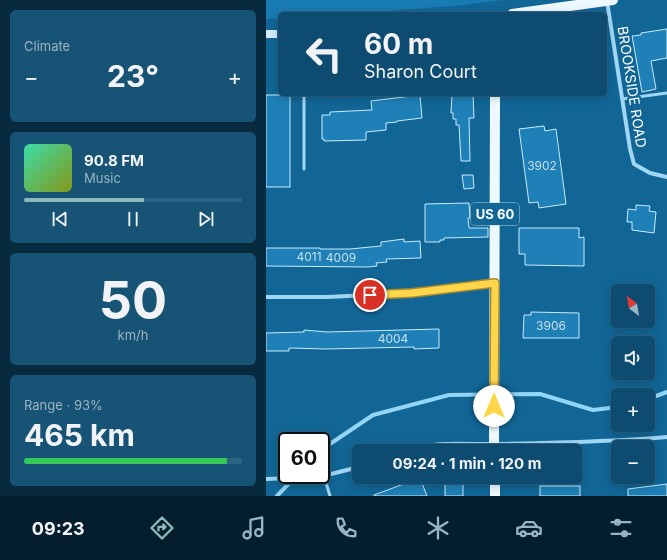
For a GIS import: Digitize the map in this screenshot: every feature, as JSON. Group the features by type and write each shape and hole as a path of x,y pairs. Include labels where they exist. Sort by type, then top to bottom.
{"main road":[{"path":"526,12 610,0"},
{"path":"266,34 278,34"},
{"name":"US 60","path":"494,443 495,96"},
{"path":"495,484 495,496"}],"street":[{"name":"BROOKSIDE ROAD","path":"610,0 622,99 630,149 634,164 650,173 667,177"},
{"path":"266,298 412,293 495,283"},
{"path":"443,444 619,441 667,437"},
{"path":"330,474 352,469"},
{"path":"266,479 278,479"}],"lane":[{"path":"622,99 667,93"},
{"path":"304,96 304,169"},
{"path":"326,484 330,496"}],"shaded area":[{"path":"266,0 503,0 454,6 374,12 278,12 278,18 266,19"}],"building":[{"path":"667,29 667,58 651,61 656,89 642,92 632,36"},
{"path":"266,95 290,96 290,187 266,187"},
{"path":"420,96 422,118 386,123 386,130 366,132 366,140 324,141 324,139 322,139 322,115 330,115 330,112 372,110 371,101"},
{"path":"452,96 473,96 474,118 469,118 470,161 461,161 459,125 456,125 456,119 453,119 453,113 451,113"},
{"path":"544,126 545,131 556,129 566,204 539,208 538,202 529,203 519,129"},
{"path":"462,175 473,175 474,188 464,189"},
{"path":"469,203 469,228 488,228 488,237 444,238 444,240 440,240 440,242 425,242 425,204"},
{"path":"636,205 650,206 649,211 656,212 654,233 632,230 632,222 627,222 628,209 636,210"},
{"path":"519,228 579,228 579,238 584,237 584,266 525,265 525,254 519,254"},
{"path":"404,239 404,242 420,241 421,258 386,259 387,262 376,263 377,266 368,267 266,266 266,248 350,249 381,246 381,242"},
{"path":"531,312 579,313 579,338 523,338 524,315 531,315"},
{"path":"439,329 439,348 289,348 289,351 266,351 266,333 304,332 304,330 327,332"},
{"path":"404,484 422,484 427,496 374,496"},
{"path":"445,484 463,484 463,496 445,496"},
{"path":"667,484 667,496 628,496 628,489"},
{"path":"540,486 580,486 580,496 540,496"}],"waterway":[{"path":"655,396 667,392"},
{"path":"330,444 373,415 449,395 540,394 593,410 611,408"},
{"path":"277,496 288,484"}],"route":[{"path":"370,295 412,293 495,283 494,406"}]}
